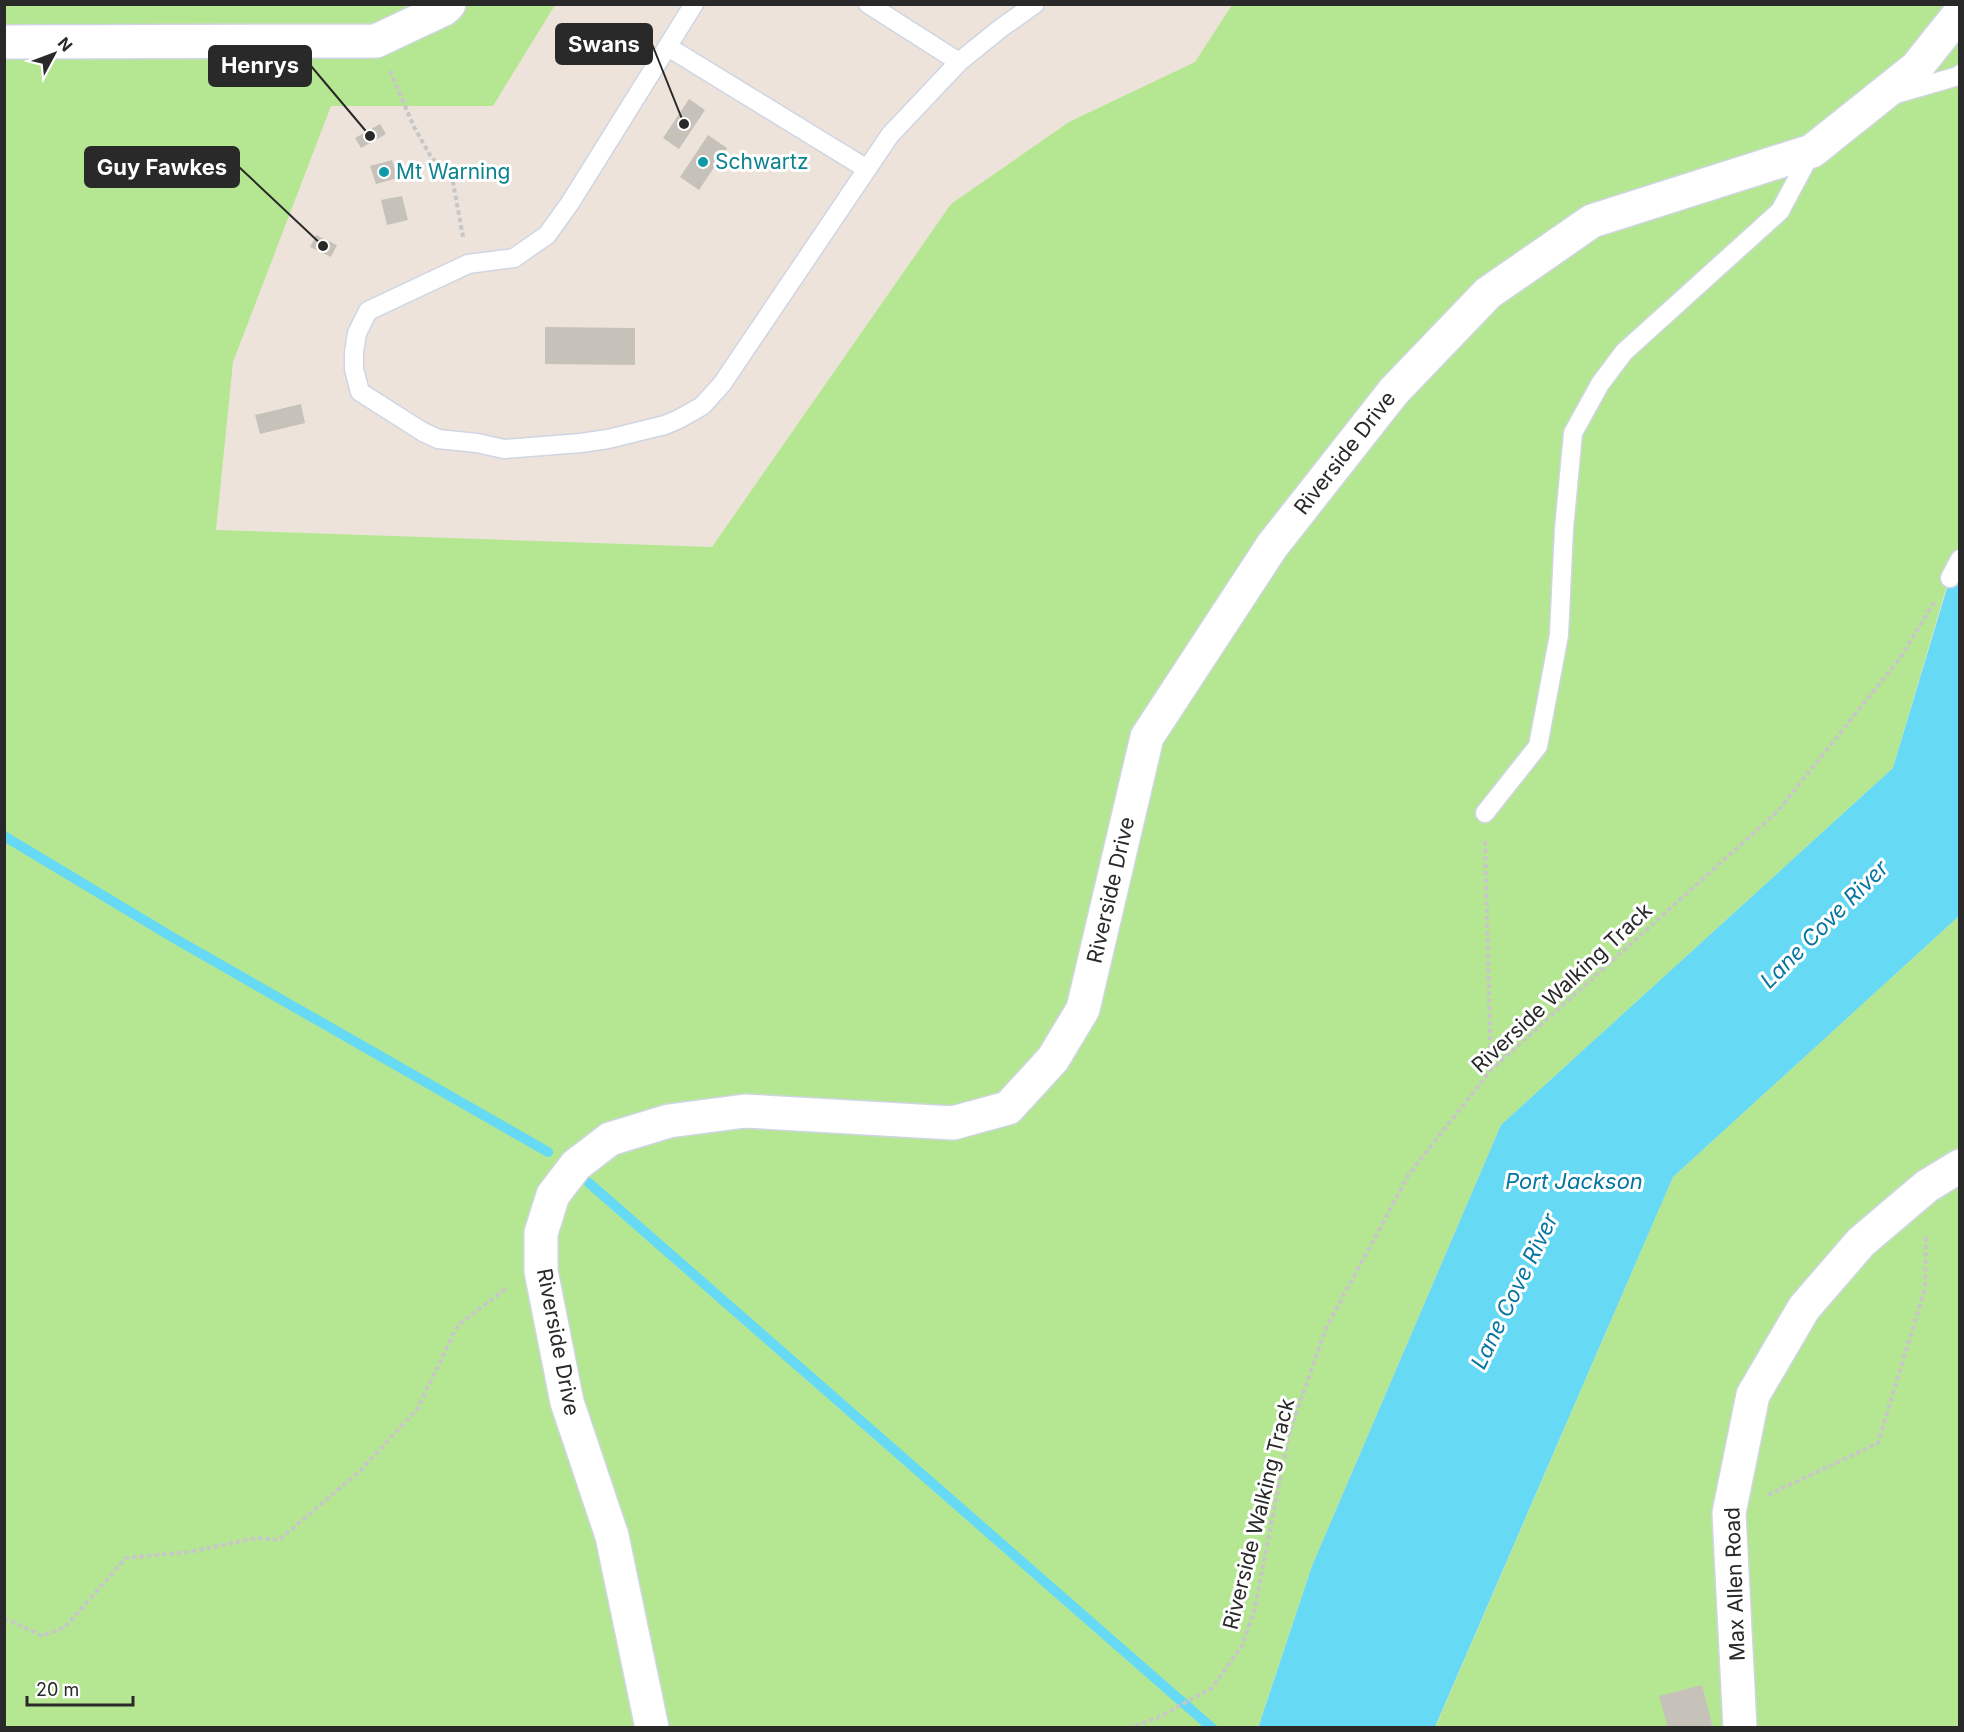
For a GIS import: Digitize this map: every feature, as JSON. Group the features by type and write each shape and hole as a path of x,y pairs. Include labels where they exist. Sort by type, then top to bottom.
{"street":[{"path":"4,42 376,41 444,9 449,4"},
{"name":"Riverside Drive","path":"652,1728 612,1536 567,1402 541,1271 541,1233 553,1195 576,1165 610,1139 669,1121 745,1111 953,1123 1008,1108 1053,1059 1083,1009 1148,737 1272,546 1394,391 1488,293 1592,221 1812,151 1916,68 1959,13"},
{"name":"Max Allen Road","path":"1740,1728 1730,1513 1753,1395 1804,1308 1861,1242 1928,1186 1959,1166"}],"lane":[{"path":"694,4 570,203 547,235 514,258 468,264 368,311 357,333 354,352 354,369 360,392 438,439 477,443 504,449 552,447 608,439 665,425 702,406 722,384 890,135 959,62 1035,4"},
{"path":"868,4 959,62"},
{"path":"668,47 867,169"},
{"path":"1877,100 1959,74"},
{"path":"1485,813 1538,746 1559,635 1564,529 1573,434 1600,384 1624,352 1780,211 1812,151"},
{"path":"1950,578 1959,559"}],"path":[{"path":"395,83 414,128 430,154 453,182 468,264"},
{"name":"Riverside Walking Track","path":"1128,1728 1162,1715 1212,1688 1242,1646 1254,1611 1289,1434 1326,1328 1409,1174 1491,1070 1778,811 1900,658 1950,578"},
{"path":"1485,813 1491,1070"},
{"path":"1730,1513 1878,1443 1925,1287 1928,1186"},
{"path":"4,1618 42,1636 65,1627 126,1558 189,1552 256,1538 279,1540 361,1470 417,1410 458,1325 510,1286 541,1271"}],"green space":[{"path":"5,5 555,5 493,106 331,106 233,362 216,530 712,547 951,204 1069,122 1195,62 1232,5 1959,5 1959,575 1949,578 1893,768 1501,1125 1312,1566 1258,1727 5,1728"},
{"path":"1959,916 1959,1727 1435,1728 1673,1177"}],"water":[{"name":"Port Jackson","path":"1959,575 1959,916 1673,1177 1435,1727 1258,1728 1312,1566 1501,1125 1893,768 1950,578"}],"building":[{"path":"689,99 705,110 679,149 663,138"},
{"path":"380,124 386,134 361,148 355,138"},
{"name":"Schwartz","path":"708,135 727,148 699,190 680,177"},
{"name":"Mt Warning","path":"392,160 398,178 376,184 370,166"},
{"path":"402,196 408,220 387,225 381,200"},
{"path":"316,235 337,245 331,257 310,247"},
{"path":"545,327 635,328 635,365 545,364"},
{"path":"301,404 305,423 260,434 255,415"},
{"path":"1702,1685 1713,1728 1668,1728 1659,1696"}],"waterway":[{"path":"4,836 172,937 548,1152"},
{"path":"589,1183 1212,1728"}],"place":[{"name":"Swans","path":"684,124"},
{"name":"Henrys","path":"370,136"},
{"name":"Schwartz","path":"703,162"},
{"name":"Mt Warning","path":"384,172"},
{"name":"Guy Fawkes","path":"323,246"}],"water label":[{"name":"Lane Cove River","path":"1824,924"},
{"name":"Lane Cove River","path":"1514,1291"}]}
